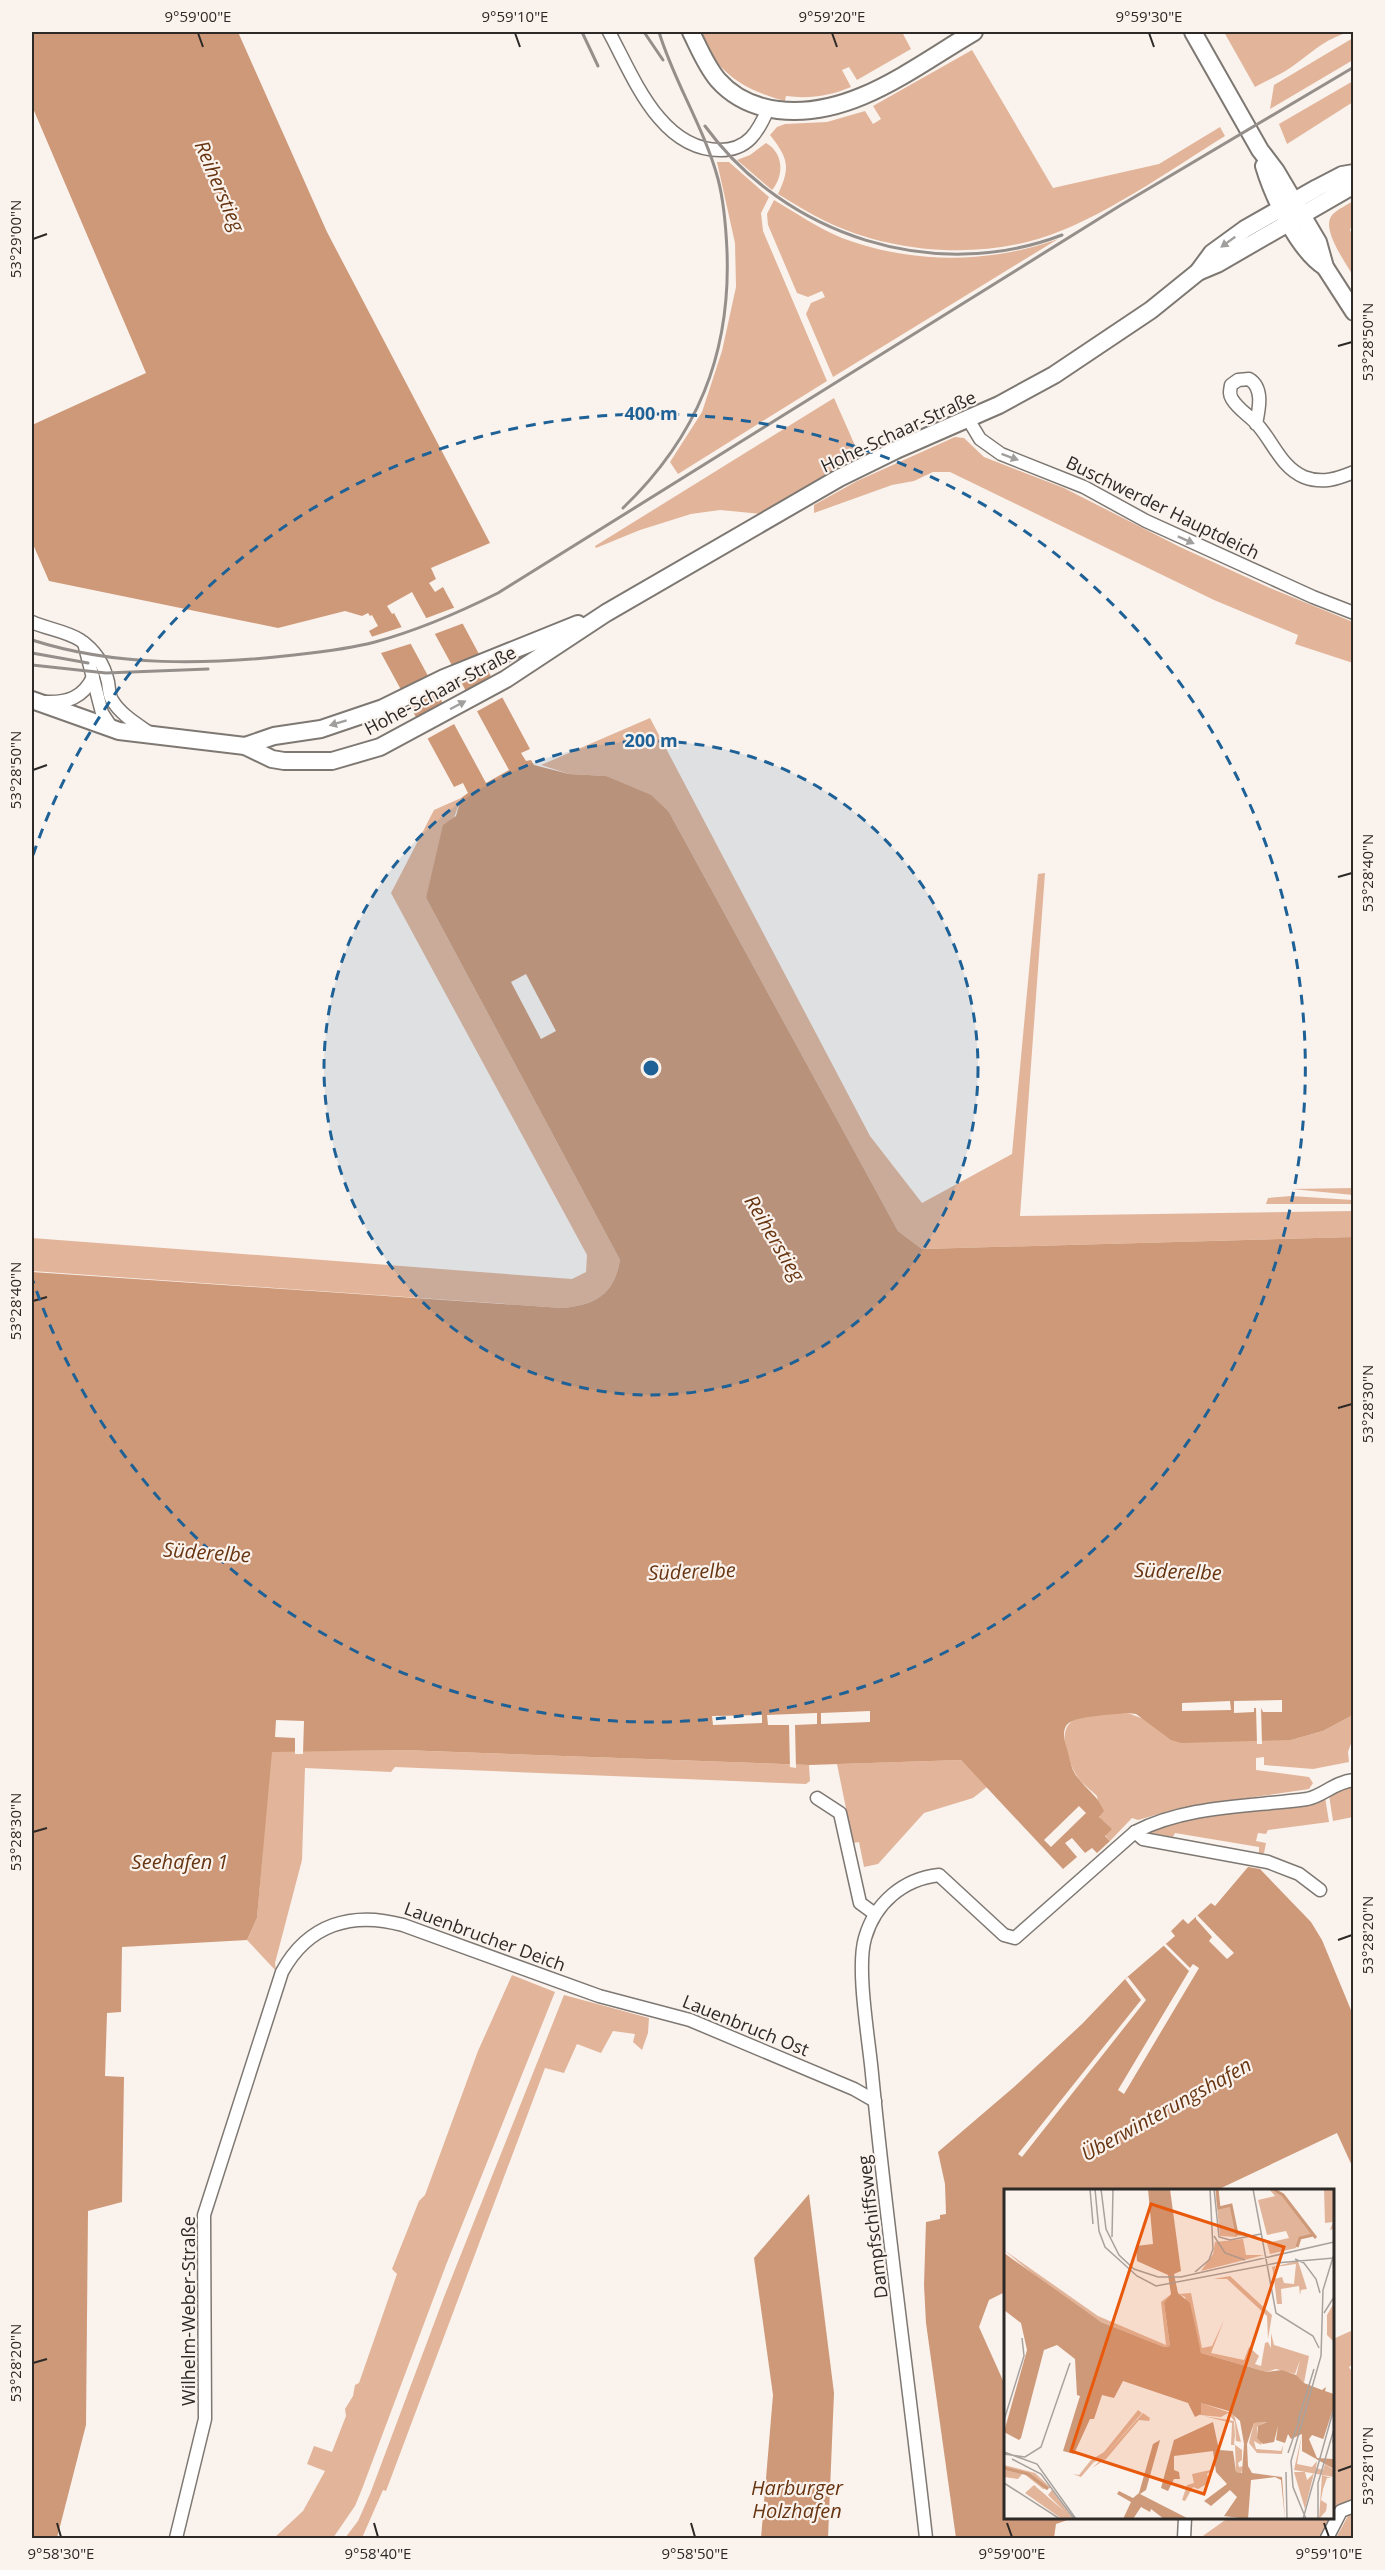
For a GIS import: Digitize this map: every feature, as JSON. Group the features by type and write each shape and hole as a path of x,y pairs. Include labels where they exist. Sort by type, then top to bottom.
{"main road":[{"path":"691,32 718,80 743,100 768,109 814,111 848,103 867,94 974,32"},
{"path":"1193,32 1296,219 1322,248 1325,267 1353,312"},
{"name":"Hohe-Schaar-Straße","path":"34,701 96,717 113,729 245,746 273,759 298,762 332,760 380,747 506,679 606,613 839,478 1025,391 1079,359 1145,315 1198,272 1212,253 1288,204 1342,175 1353,173"},
{"name":"Hohe-Schaar-Straße","path":"1198,272 1217,264 1353,185"},
{"name":"Hohe-Schaar-Straße","path":"245,746 274,736 329,726 393,703 494,658 606,613"}],"street":[{"path":"609,32 653,109 677,135 693,145 709,150 723,150 744,145 756,132 768,109"},
{"name":"Buschwerder Hauptdeich","path":"968,419 980,439 1001,454 1074,483 1146,521 1353,613"},
{"path":"1256,424 1278,454 1297,474 1315,480 1329,481 1353,472"},
{"path":"32,622 66,633 83,642 99,657 103,665 110,697 126,716 155,736"},
{"path":"83,642 93,677 96,717"},
{"path":"34,701 59,702 73,699 86,689 93,677"},
{"path":"96,717 110,697"},
{"path":"1320,1890 1299,1874 1268,1862 1143,1839 1135,1832 1163,1819 1190,1813 1267,1801 1309,1798 1335,1784 1353,1780"},
{"path":"817,1798 840,1813 860,1903 875,1914"},
{"name":"Dampfschiffsweg","path":"926,2538 875,2101 862,1962 865,1938 875,1914 906,1883 939,1875 1004,1935 1012,1939 1021,1934 1135,1832"},
{"name":"Lauenbrucher Deich","path":"322,1930 353,1920 388,1921 599,1996"},
{"name":"Wilhelm-Weber-Straße","path":"176,2538 205,2419 204,2215 282,1972 296,1951 322,1930"},
{"name":"Lauenbruch Ost","path":"599,1996 666,2012 718,2031 854,2089 875,2101"},
{"path":"1327,2538 1341,2511 1353,2506"},
{"path":"1184,2538 1185,2519"}],"shaded area":[{"path":"698,32 902,32 911,49 857,80 849,67 842,70 851,87 819,96 786,96 785,101 756,91 732,77 714,58"},
{"path":"1224,32 1350,32 1328,41 1287,70 1255,87"},
{"path":"1353,38 1353,60 1270,109 1274,85"},
{"path":"972,50 1053,188 1159,164 1220,127 1225,136 1134,194 1085,220 1038,239 985,249 930,249 876,240 825,221 778,194 785,177 786,163 781,150 770,135 777,127 785,124 827,122 865,111 873,124 881,119 873,106"},
{"path":"1353,81 1353,102 1287,144 1279,124"},
{"path":"766,143 776,153 780,165 779,178 772,190 737,160 750,155"},
{"path":"717,162 729,162 769,197 761,213 763,231 827,381 678,474 670,462 702,412 722,351 736,287 735,243"},
{"path":"774,200 842,238 895,253 950,258 978,257 1032,247 1058,239 833,377 806,314 811,303 825,297 822,291 808,297 797,293 768,225 767,214"},
{"path":"1353,201 1353,220 1350,230 1353,236 1353,276 1335,245 1329,228 1333,214"},
{"path":"834,398 861,459 762,514 720,510 691,514 640,530 596,548 595,546"},
{"path":"955,437 964,438 984,457 1064,488 1180,547 1270,588 1353,622 1353,663 1295,644 1298,635 1214,600 950,472 933,472 914,481 892,485 814,513 814,505 857,481"},
{"path":"650,718 870,1136 922,1203 1012,1154 1038,874 1045,873 1020,1216 1353,1211 1353,1237 922,1249 898,1231 669,812 606,776 569,774 541,765"},
{"path":"461,798 426,898 620,1260 608,1290 593,1301 562,1308 32,1271 32,1238 572,1279 586,1272 587,1255 391,893 434,810"},
{"path":"1353,1188 1353,1195 1292,1189"},
{"path":"1291,1196 1353,1200 1353,1204 1266,1204 1268,1198"},
{"path":"1128,1713 1141,1718 1291,1740 1323,1731 1353,1715 1353,1738 1348,1752 1349,1762 1313,1769 1264,1765 1264,1757 1256,1758 1256,1770 1309,1777 1313,1783 1309,1789 1180,1808 1138,1820 1132,1818 1110,1841 1102,1826 1097,1796 1079,1779 1071,1764 1065,1732 1068,1725 1079,1718"},
{"path":"402,1750 809,1765 810,1781 806,1784 395,1767 391,1772 305,1768 302,1860 275,1963 276,1971 247,1940 257,1918 271,1751"},
{"path":"961,1760 987,1787 973,1798 924,1813 878,1864 864,1867 859,1842 853,1843 837,1764"},
{"path":"1353,1786 1353,1817 1333,1821 1329,1795 1341,1787"},
{"path":"1325,1797 1329,1822 1268,1830 1266,1834 1258,1833 1256,1841 1266,1843 1264,1853 1259,1854 1259,1847 1175,1833 1173,1837 1146,1832 1190,1819"},
{"path":"512,1975 555,1992 446,2265 355,2506 333,2538 274,2538 303,2511 325,2471 307,2464 314,2446 332,2452 346,2416 345,2409 353,2396 355,2385 359,2383 397,2274 392,2269 419,2201 425,2195 478,2051"},
{"path":"564,1995 649,2018 648,2033 642,2050 633,2042 635,2034 613,2031 601,2053 577,2044 564,2073 545,2068 386,2491 383,2490 362,2538 345,2538 358,2521 370,2494 444,2297"},
{"path":"1353,2330 1353,2364 1349,2367 1354,2375 1353,2501 1337,2506 1334,2512 1334,2339"},
{"path":"1353,2513 1353,2538 1336,2538 1349,2514"},
{"path":"1227,2519 1330,2519 1319,2538 1200,2538"}],"water":[{"path":"32,32 238,32 327,232 490,543 431,568 436,579 429,583 435,592 443,587 530,749 521,753 526,761 531,760 534,765 569,774 606,776 651,795 669,812 898,1231 922,1249 1353,1237 1353,1715 1323,1731 1291,1740 1181,1743 1171,1740 1136,1714 1095,1716 1070,1722 1066,1726 1064,1735 1072,1769 1101,1805 1104,1811 1099,1817 1112,1829 1105,1836 1110,1841 1097,1853 1092,1848 1085,1853 1072,1838 1065,1843 1077,1857 1063,1869 961,1760 809,1765 402,1750 272,1752 257,1918 247,1940 122,1947 121,2012 107,2013 105,2076 124,2077 122,2202 88,2211 86,2425 57,2538 32,2538 32,1272 562,1308 584,1304 601,1296 613,1282 620,1260 426,898 443,825 456,816 461,798 468,793 463,783 454,787 369,631 378,626 372,615 368,613 362,616 345,611 278,628 49,581 32,542 32,425 146,373 32,106","holes":["412,592 509,770 486,783 394,613 392,614 387,606"]},
{"name":"Überwinterungshafen","path":"1248,1867 1260,1869 1311,1922 1322,1940 1353,2015 1353,2168 1337,2133 1219,2189 1004,2189 1004,2292 989,2300 979,2327 1004,2383 1004,2519 1070,2519 1056,2524 1054,2538 956,2538 926,2323 924,2285 926,2222 940,2219 940,2215 946,2214 945,2184 938,2152 1014,2087 1082,2024 1125,1979 1175,1936 1171,1931 1183,1919 1188,1924 1211,1903 1215,1906"},
{"name":"Harburger Holzhafen","path":"809,2194 834,2393 828,2538 761,2538 773,2395 754,2258"}],"pier":[{"path":"456,607 464,623 432,635 424,619"},
{"path":"405,626 413,643 378,654 371,637"},
{"path":"495,678 505,696 474,713 464,694"},
{"path":"446,704 456,723 425,740 415,721"},
{"path":"526,974 556,1031 541,1039 511,982"},
{"path":"1282,1700 1282,1712 1263,1712 1261,1708 1262,1744 1257,1744 1256,1708 1254,1712 1234,1713 1234,1701"},
{"path":"1230,1701 1231,1710 1182,1711 1182,1703"},
{"path":"870,1711 870,1722 821,1724 821,1713"},
{"path":"817,1713 817,1724 795,1725 796,1768 790,1767 789,1725 768,1725 767,1715"},
{"path":"762,1715 762,1723 713,1725 712,1716"},
{"path":"276,1720 304,1721 303,1754 295,1754 295,1738 275,1737"},
{"path":"1079,1806 1086,1813 1051,1847 1044,1840"},
{"path":"1196,1914 1234,1953 1227,1959 1209,1941 1212,1937 1196,1919"},
{"path":"1163,1941 1190,1968 1193,1964 1199,1968 1124,2094 1118,2090 1189,1971 1161,1943"},
{"path":"1128,1977 1146,2000 1022,2157 1018,2154 1141,2000 1125,1979"}],"railway":[{"path":"582,32 598,66"},
{"path":"644,32 663,60"},
{"path":"623,508 649,481 671,452 704,392 723,325 727,289 725,224 718,179 705,141 665,51 659,32"},
{"path":"32,640 64,649 129,659 228,661 355,647 407,632 453,614 498,593 1121,205 1354,67"},
{"path":"705,126 738,164 777,196 819,222 866,240 914,251 963,254 1013,249 1062,235"},
{"path":"32,653 88,663"},
{"path":"32,665 106,673 208,669"}],"water label":[{"name":"Reiherstieg","path":"220,186"},
{"name":"Reiherstieg","path":"775,1238"},
{"name":"Süderelbe","path":"207,1552"},
{"name":"Süderelbe","path":"692,1571"},
{"name":"Süderelbe","path":"1178,1571"},
{"name":"Seehafen 1","path":"180,1861"}]}
